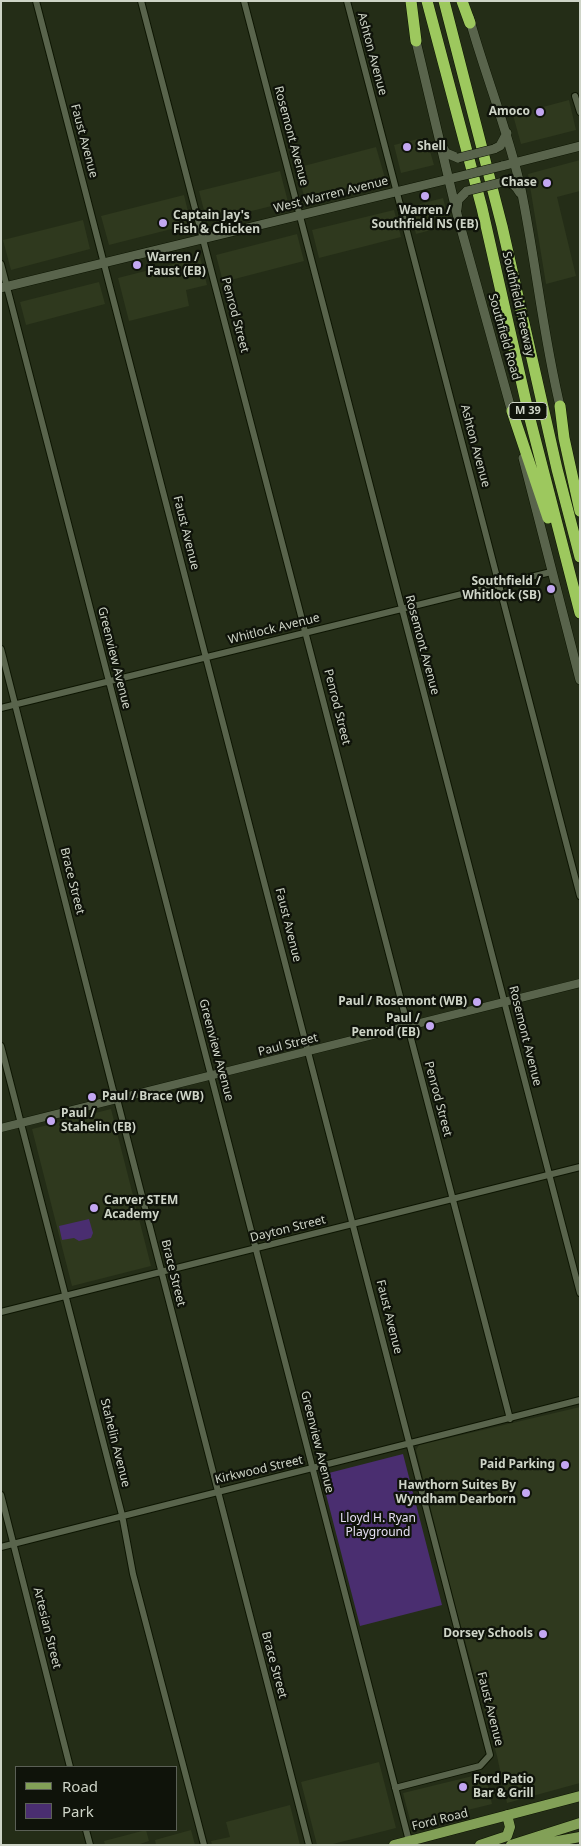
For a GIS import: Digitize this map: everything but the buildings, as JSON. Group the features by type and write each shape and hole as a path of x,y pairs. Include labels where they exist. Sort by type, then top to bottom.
{"highway":[{"path":"411,1 416,41"},
{"name":"Southfield Freeway","path":"428,1 482,208 529,415 580,614"},
{"name":"Southfield Freeway","path":"444,1 502,226 557,469 580,557"},
{"path":"463,1 470,23"},
{"path":"560,406 564,438 580,511"},
{"path":"512,411 580,614"}],"main road":[{"name":"Southfield Road","path":"405,1 451,179 456,214 512,411 580,680"},
{"path":"470,23 507,133 514,162 522,196 560,406 580,483"},
{"path":"439,137 446,153 458,158 500,146 507,133"},
{"name":"West Warren Avenue","path":"5,287 580,146"},
{"path":"456,214 458,200 467,191 510,182 516,186 522,196"},
{"name":"Ford Road","path":"394,1845 580,1796"},
{"path":"480,1845 507,1836 510,1827 507,1814"},
{"path":"511,1845 580,1823"},
{"path":"536,1845 580,1837"}],"street":[{"name":"Faust Avenue","path":"36,1 490,1755 480,1766 395,1788"},
{"name":"Penrod Street","path":"141,1 510,1419"},
{"name":"Rosemont Avenue","path":"244,1 580,1293"},
{"name":"Ashton Avenue","path":"347,1 580,896"},
{"path":"576,96 580,112"},
{"name":"Greenview Avenue","path":"1,264 5,287 409,1841"},
{"name":"Whitlock Avenue","path":"1,708 552,572"},
{"name":"Brace Street","path":"1,649 113,1090 117,1099 309,1845"},
{"name":"Paul Street","path":"1,1128 580,983"},
{"name":"Stahelin Avenue","path":"1,1046 122,1515 133,1574 204,1845"},
{"name":"Dayton Street","path":"1,1312 580,1167"},
{"name":"Kirkwood Street","path":"1,1547 122,1515 410,1445 580,1400"},
{"name":"Artesian Street","path":"1,1495 70,1766"},
{"path":"86,1831 90,1845"}],"shaded area":[{"path":"569,100 576,130 521,144 513,115"},
{"path":"426,137 434,165 401,173 394,145"},
{"path":"376,147 385,178 305,199 296,168"},
{"path":"580,160 580,191 557,197 576,276 546,284 528,174"},
{"path":"280,171 288,202 207,222 199,191"},
{"path":"184,195 191,224 109,245 101,216"},
{"path":"443,198 450,225 416,234 409,207"},
{"path":"394,210 401,237 319,258 312,230"},
{"path":"83,220 90,249 11,270 3,240"},
{"path":"297,234 304,261 223,282 216,255"},
{"path":"200,257 207,285 186,290 189,306 129,321 118,278"},
{"path":"99,282 105,304 26,325 20,302"},
{"name":"Carver STEM Academy","path":"111,1109 151,1266 72,1286 32,1129"},
{"path":"580,1407 580,1783 507,1803 497,1756 454,1601 416,1450 419,1445"},
{"path":"379,1762 396,1828 329,1845 317,1845 301,1782"},
{"path":"485,1773 492,1804 411,1824 403,1793"},
{"path":"290,1805 300,1845 212,1845 211,1841 230,1837 226,1822"},
{"path":"191,1830 195,1845 156,1845 155,1840"},
{"path":"146,1831 149,1841 137,1845 105,1845 104,1841"}],"green space":[{"path":"89,1219 93,1233 91,1238 79,1241 74,1238 62,1240 59,1226"},
{"name":"Lloyd H. Ryan Playground","path":"403,1454 442,1605 360,1626 321,1475"}],"place":[{"name":"Amoco","path":"540,112"},
{"name":"Shell","path":"407,147"},
{"name":"Chase","path":"547,183"},
{"name":"Warren / Southfield NS (EB)","path":"425,196"},
{"name":"Captain Jay's Fish & Chicken","path":"163,223"},
{"name":"Warren / Faust (EB)","path":"137,265"},
{"name":"Southfield / Whitlock (SB)","path":"551,589"},
{"name":"Paul / Rosemont (WB)","path":"477,1002"},
{"name":"Paul / Penrod (EB)","path":"430,1026"},
{"name":"Paul / Brace (WB)","path":"92,1097"},
{"name":"Paul / Stahelin (EB)","path":"51,1121"},
{"name":"Carver STEM Academy","path":"94,1208"},
{"name":"Paid Parking","path":"565,1465"},
{"name":"Hawthorn Suites By Wyndham Dearborn","path":"526,1493"},
{"name":"Dorsey Schools","path":"543,1634"},
{"name":"Ford Patio Bar & Grill","path":"463,1787"}]}
